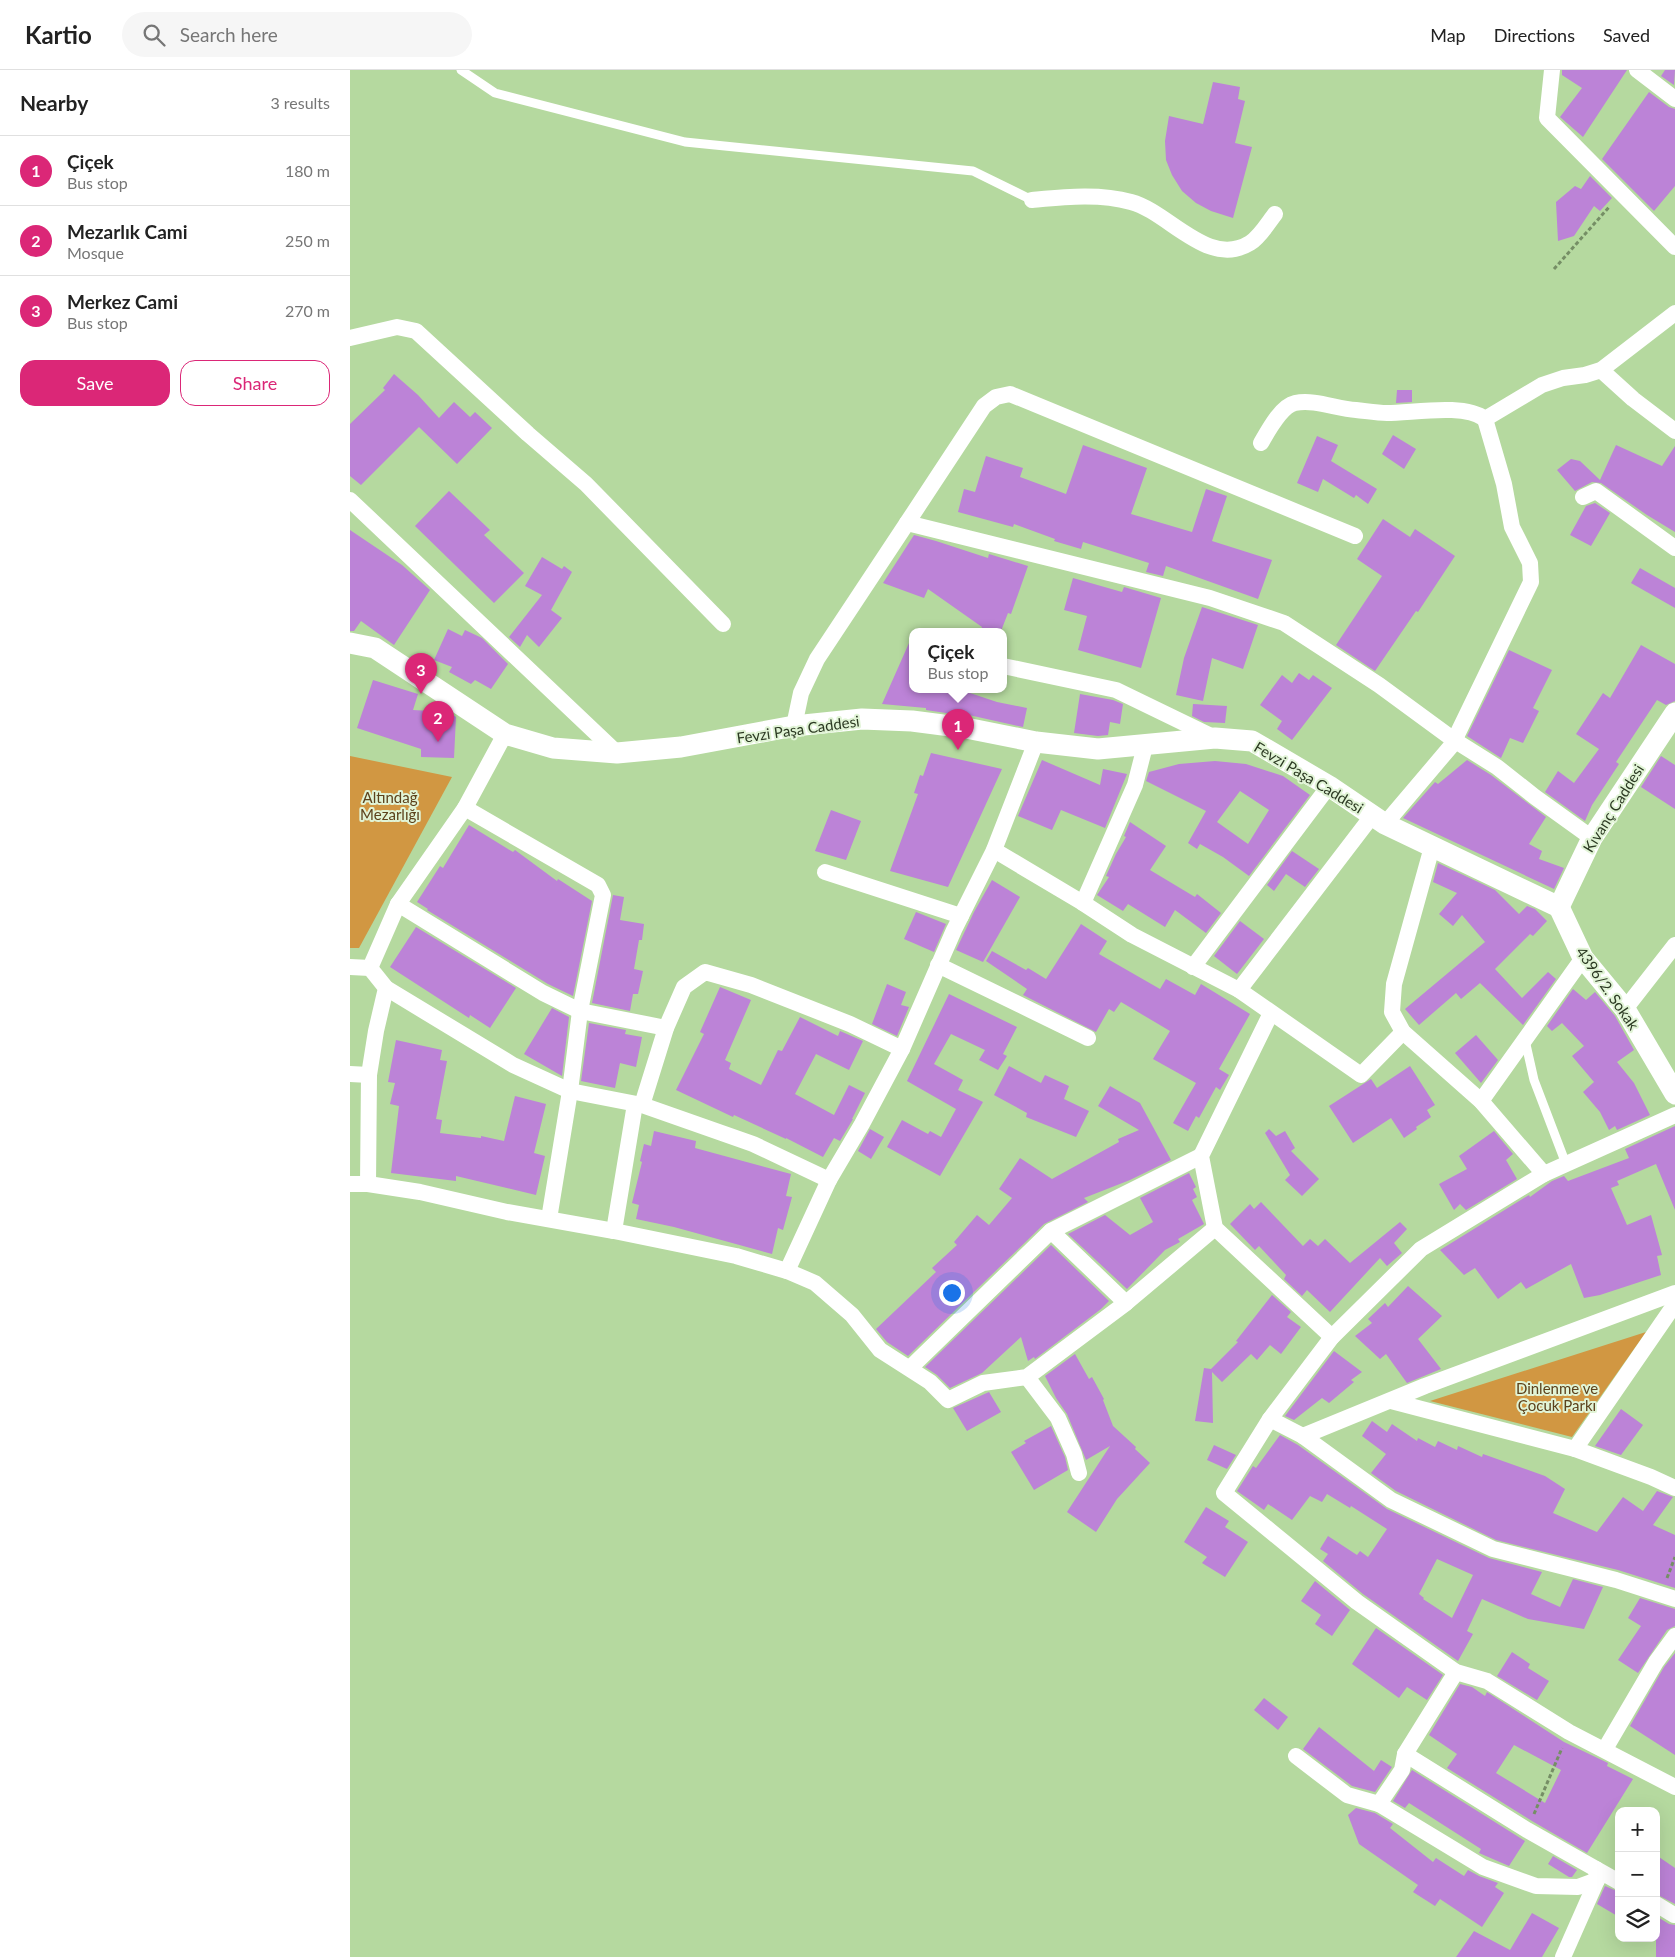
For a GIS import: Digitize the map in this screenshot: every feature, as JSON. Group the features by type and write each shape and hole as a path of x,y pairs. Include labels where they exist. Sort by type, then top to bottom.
{"street":[{"path":"1552,70 1548,118 1675,247"},
{"path":"1637,70 1675,99"},
{"path":"1032,200 1074,196 1131,202 1153,210 1200,243 1232,250 1251,242 1275,214"},
{"path":"1485,419 1542,385 1563,378 1585,375 1601,370 1675,313"},
{"path":"350,338 397,327 416,331 528,434 586,484 723,624"},
{"path":"1601,370 1633,399 1675,431"},
{"path":"794,726 801,693 817,659 984,406 996,397 1010,394 1355,536"},
{"path":"1239,990 1379,820 1452,745 1531,582 1530,563 1512,527 1504,484 1485,419 1477,413 1456,410 1386,413 1307,402 1293,403 1278,415 1261,443"},
{"path":"1583,497 1596,491 1675,548"},
{"path":"350,500 617,753"},
{"path":"907,524 1210,598 1284,623 1379,684 1454,740 1497,766 1535,797 1592,838"},
{"name":"Fevzi Paşa Caddesi","path":"350,643 375,648 505,734 552,748 617,753 681,747 794,726 862,719 912,721 966,728 1036,742 1098,749 1215,738 1252,741 1329,786 1379,820 1560,908"},
{"path":"1007,667 1116,690 1215,738"},
{"name":"Kıvanç Caddesi","path":"1560,908 1592,838 1675,713"},
{"path":"370,968 398,904 465,808 505,734"},
{"path":"787,1271 829,1180 862,1124 902,1049 938,965 994,850 1036,742"},
{"path":"1083,903 1135,784 1145,746"},
{"path":"1193,967 1329,786"},
{"path":"465,808 598,885 603,895 580,1011 570,1091 548,1219"},
{"path":"1432,847 1394,984 1392,1012 1403,1032 1481,1101 1544,1174"},
{"path":"994,850 1083,903 1132,935 1239,990 1361,1074 1403,1032"},
{"path":"825,872 961,916"},
{"path":"398,904 542,993 580,1011 666,1028"},
{"name":"4396/2. Sokak","path":"1560,908 1584,958 1625,1009 1675,1094"},
{"path":"1625,1009 1675,945"},
{"path":"1481,1101 1584,958"},
{"path":"938,965 1088,1038"},
{"path":"350,967 370,968 386,988 513,1065 570,1091 638,1105 753,1144 829,1180"},
{"path":"614,1231 638,1105 666,1028 684,987 704,972 751,985 850,1024 902,1049"},
{"path":"368,1184 369,1075 376,1031 386,988"},
{"path":"910,1368 1051,1231 1200,1156 1271,1013"},
{"path":"350,1074 369,1075"},
{"path":"1675,1115 1544,1174 1421,1249 1332,1337 1270,1419 1224,1493 1357,1602 1456,1672 1487,1681 1569,1732 1675,1787"},
{"path":"1200,1156 1215,1228 1332,1337"},
{"path":"350,1184 368,1184 420,1192 736,1256 787,1271 815,1283 852,1315 880,1350 930,1382 948,1400 984,1383 1027,1377 1126,1303 1215,1228"},
{"path":"1051,1231 1126,1303"},
{"path":"1303,1436 1425,1386 1675,1293"},
{"path":"1575,1449 1675,1304"},
{"path":"1027,1377 1058,1418 1074,1454 1079,1473"},
{"path":"1391,1401 1575,1449 1651,1477 1675,1488"},
{"path":"1270,1419 1303,1436 1391,1500 1493,1549 1616,1580 1675,1599"},
{"path":"1605,1749 1656,1662 1675,1636"},
{"path":"1380,1804 1402,1770 1405,1754 1456,1672"},
{"path":"1405,1754 1597,1875 1615,1881"},
{"path":"1296,1756 1347,1795 1380,1804 1483,1867 1536,1886 1578,1887 1597,1875"},
{"path":"1563,1957 1597,1875"},
{"path":"1660,1906 1675,1915"}],"lane":[{"path":"461,70 495,93 685,142 973,171 1032,200"},
{"path":"1525,1040 1534,1080 1566,1164"}],"path":[{"path":"1554,269 1622,193"},
{"path":"1527,1830 1569,1732"}],"green space":[{"name":"Altındağ Mezarlığı","path":"350,756 452,777 359,948 350,948"},
{"name":"Dinlenme ve Çocuk Parkı","path":"1646,1332 1572,1437 1430,1401"}],"building":[{"path":"1562,70 1627,70 1583,137 1560,117 1582,88 1562,75"},
{"path":"1665,70 1675,70 1674,85 1661,76"},
{"path":"1213,82 1240,87 1238,99 1245,101 1235,143 1252,147 1233,218 1211,211 1196,203 1182,191 1172,175 1166,160 1165,141 1169,116 1203,124"},
{"path":"1649,92 1669,107 1675,109 1675,186 1654,211 1602,159"},
{"path":"1590,176 1612,198 1600,211 1594,206 1574,236 1558,241 1556,202 1575,186 1581,189"},
{"path":"394,374 418,395 439,418 454,402 470,417 475,412 492,428 457,464 419,427 361,485 350,476 350,424 385,390 383,388"},
{"path":"1397,390 1412,390 1412,402 1396,403"},
{"path":"1393,435 1416,449 1404,469 1382,454"},
{"path":"1317,436 1338,445 1331,461 1377,489 1368,504 1356,495 1354,498 1323,479 1318,492 1297,483"},
{"path":"1083,445 1147,468 1131,514 1192,532 1206,489 1227,496 1212,541 1272,560 1258,599 1166,566 1163,576 1146,572 1149,563 1083,542 1081,549 1054,541 1055,539 1014,524 1013,527 958,512 964,489 975,492 986,456 1023,468 1020,477 1066,494"},
{"path":"1616,445 1662,466 1675,446 1675,532 1601,483 1592,482 1575,491 1557,470 1571,459 1580,461 1600,480"},
{"path":"449,491 490,530 484,535 524,573 494,603 415,526"},
{"path":"1595,503 1610,513 1591,546 1570,535 1586,506"},
{"path":"1383,519 1410,537 1415,529 1455,556 1418,612 1416,611 1375,671 1336,645 1382,576 1357,559"},
{"path":"350,530 402,565 430,590 394,645 361,621 354,631 350,631"},
{"path":"914,535 988,558 989,554 1028,566 1011,614 1008,613 1002,628 982,628 928,589 924,598 883,583"},
{"path":"542,557 562,569 564,566 572,572 551,610 562,618 539,647 527,635 520,647 509,637 542,595 525,586"},
{"path":"1640,568 1675,588 1675,608 1631,583"},
{"path":"1073,578 1122,592 1124,587 1161,598 1141,668 1078,650 1087,616 1064,610"},
{"path":"1202,607 1258,625 1243,669 1212,658 1203,701 1176,695 1184,658"},
{"path":"448,629 462,636 465,630 482,638 508,664 491,689 475,680 471,684 449,672 452,667 434,660"},
{"path":"909,643 909,693 970,693 997,702 1027,708 1023,727 960,713 959,715 926,710 926,708 882,704"},
{"path":"1641,645 1675,664 1675,701 1666,705 1657,700 1616,762 1619,764 1592,805 1585,821 1545,792 1558,771 1574,783 1599,749 1576,734 1603,693 1610,698"},
{"path":"1509,650 1552,670 1533,708 1539,711 1523,743 1510,738 1501,758 1467,736"},
{"path":"1299,673 1309,680 1313,675 1332,688 1292,740 1277,729 1282,721 1260,705 1282,675 1292,683"},
{"path":"373,680 418,694 413,710 449,712 456,717 454,758 421,757 421,749 357,728"},
{"path":"1080,694 1113,700 1123,704 1120,724 1110,722 1108,735 1098,736 1074,733"},
{"path":"1193,704 1227,706 1225,723 1204,722 1192,716"},
{"path":"931,753 1002,769 948,887 890,871 918,794 914,793 920,775 923,776"},
{"path":"1661,756 1675,765 1675,809 1641,787"},
{"path":"1042,760 1100,785 1103,769 1127,774 1105,828 1061,810 1052,830 1018,816"},
{"path":"1467,760 1491,775 1546,817 1529,844 1542,851 1539,859 1564,868 1554,889 1403,818 1435,782 1438,784"},
{"path":"1215,761 1246,764 1283,776 1310,795 1249,876 1223,857 1200,844 1197,849 1188,843 1206,811 1146,781 1149,772 1179,764","holes":["1240,791 1269,810 1248,844 1217,822"]},
{"path":"831,810 861,821 846,860 815,851"},
{"path":"1130,822 1166,846 1150,870 1195,897 1197,894 1221,913 1206,933 1175,910 1165,927 1128,904 1123,911 1097,895 1109,877 1106,876 1126,837 1124,836"},
{"path":"469,825 513,852 515,850 557,881 558,879 592,901 573,996 548,984 417,902 440,866 443,868"},
{"path":"1292,851 1319,869 1305,887 1286,874 1274,891 1267,885"},
{"path":"1438,863 1495,890 1519,914 1527,906 1535,909 1547,921 1533,936 1530,934 1495,969 1522,998 1548,972 1556,979 1523,1025 1480,983 1461,999 1456,993 1419,1025 1405,1009 1485,942 1462,915 1453,926 1439,914 1457,893 1433,882"},
{"path":"992,880 1020,897 983,962 956,950"},
{"path":"613,895 624,897 620,920 644,924 642,940 639,940 634,969 643,971 638,994 633,994 630,1011 592,1003"},
{"path":"916,912 946,924 934,952 904,939"},
{"path":"1240,921 1264,939 1237,974 1214,956"},
{"path":"1081,924 1107,941 1099,954 1160,989 1166,979 1195,995 1201,984 1250,1014 1219,1069 1229,1075 1220,1090 1216,1087 1199,1118 1196,1116 1188,1131 1173,1123 1196,1083 1153,1059 1170,1031 1121,1002 1114,1012 1109,1009 1096,1032 1023,995 1027,989 986,961 992,951 1046,979"},
{"path":"416,927 516,988 490,1028 470,1015 469,1018 390,967"},
{"path":"887,984 906,992 901,1005 909,1007 897,1036 872,1024"},
{"path":"720,987 751,1000 725,1060 731,1063 729,1069 761,1085 778,1050 782,1051 800,1017 838,1036 840,1031 863,1041 849,1070 816,1054 795,1094 834,1115 849,1085 865,1093 840,1141 834,1138 823,1157 786,1138 734,1115 733,1117 676,1090 704,1034 700,1032"},
{"path":"1573,989 1586,1000 1595,992 1615,1016 1634,1050 1617,1062 1634,1083 1650,1115 1617,1130 1615,1126 1609,1130 1600,1112 1583,1092 1594,1082 1572,1056 1584,1046 1562,1023 1552,1031 1547,1026"},
{"path":"949,994 1017,1027 1003,1054 1007,1056 998,1070 979,1060 985,1050 951,1034 934,1064 963,1080 958,1090 983,1102 940,1176 887,1147 902,1120 928,1134 930,1131 941,1137 956,1109 907,1081"},
{"path":"552,1008 569,1017 562,1076 524,1054"},
{"path":"589,1023 626,1030 625,1034 642,1037 636,1067 620,1063 615,1088 581,1081"},
{"path":"1476,1035 1498,1060 1481,1083 1455,1053"},
{"path":"396,1040 442,1050 440,1060 447,1061 436,1119 442,1120 440,1133 481,1138 481,1136 504,1141 515,1096 546,1104 534,1153 545,1156 536,1195 456,1176 456,1181 391,1173 399,1106 390,1104 395,1083 388,1082"},
{"path":"1009,1066 1041,1083 1045,1075 1069,1086 1064,1099 1089,1111 1076,1137 1026,1117 1027,1113 994,1095"},
{"path":"1410,1066 1435,1105 1427,1110 1431,1117 1404,1138 1391,1118 1353,1143 1329,1106 1371,1079 1377,1088"},
{"path":"1110,1086 1140,1103 1171,1160 1130,1180 1084,1198 1088,1202 1044,1224 908,1356 887,1342 876,1329 936,1272 932,1268 957,1245 954,1242 977,1215 989,1225 1012,1198 999,1189 1020,1158 1052,1179 1119,1142 1118,1139 1139,1130 1098,1106"},
{"path":"1675,1126 1675,1210 1656,1164 1617,1181 1619,1185 1611,1188 1627,1225 1651,1215 1662,1255 1657,1256 1661,1275 1600,1295 1584,1298 1571,1264 1526,1289 1521,1282 1498,1299 1475,1268 1464,1275 1440,1250 1529,1195 1530,1197 1552,1181 1564,1176 1568,1181 1629,1158 1625,1149"},
{"path":"870,1129 884,1137 871,1159 858,1151"},
{"path":"1269,1129 1276,1136 1285,1131 1295,1148 1291,1151 1319,1179 1302,1196 1285,1180 1290,1175 1265,1133"},
{"path":"654,1131 696,1141 695,1148 791,1174 786,1196 792,1197 783,1230 778,1228 772,1254 674,1227 636,1219 639,1205 632,1203 642,1162 640,1161 644,1144 651,1146"},
{"path":"1494,1131 1513,1154 1506,1160 1517,1179 1466,1210 1460,1204 1454,1210 1439,1184 1467,1169 1459,1156"},
{"path":"1189,1173 1196,1187 1193,1189 1197,1197 1192,1200 1204,1224 1178,1239 1180,1242 1165,1250 1127,1289 1068,1234 1105,1215 1130,1235 1153,1222 1140,1198"},
{"path":"1261,1202 1303,1246 1310,1239 1318,1246 1325,1239 1350,1263 1400,1222 1407,1229 1394,1243 1402,1253 1387,1266 1380,1258 1330,1312 1307,1290 1302,1296 1284,1279 1286,1275 1259,1246 1255,1250 1230,1224 1250,1204 1254,1209"},
{"path":"1051,1245 1109,1301 1101,1309 1035,1359 1034,1357 1028,1361 1021,1337 982,1373 950,1388 937,1375 925,1367"},
{"path":"1408,1286 1442,1316 1418,1339 1441,1369 1407,1383 1386,1354 1380,1359 1355,1336 1372,1323 1368,1319 1385,1303 1388,1307"},
{"path":"1272,1295 1291,1312 1287,1317 1301,1327 1281,1354 1270,1345 1257,1360 1251,1354 1222,1382 1212,1372 1213,1423 1195,1421 1204,1368 1211,1369 1238,1342 1236,1341"},
{"path":"1334,1351 1362,1372 1351,1380 1354,1382 1329,1403 1322,1398 1294,1420 1285,1416"},
{"path":"1075,1354 1089,1379 1092,1377 1104,1399 1113,1426 1150,1463 1117,1499 1096,1532 1067,1512 1110,1446 1086,1460 1067,1414 1056,1398 1045,1376"},
{"path":"989,1392 1001,1412 967,1431 953,1408"},
{"path":"1621,1409 1643,1425 1621,1455 1595,1446"},
{"path":"1372,1421 1387,1432 1392,1424 1417,1441 1418,1438 1435,1447 1438,1441 1457,1450 1458,1446 1482,1457 1483,1454 1545,1476 1565,1489 1553,1513 1597,1532 1623,1497 1643,1511 1657,1491 1673,1497 1653,1525 1675,1535 1675,1588 1618,1570 1496,1540 1396,1491 1371,1473 1386,1454 1362,1436"},
{"path":"1051,1426 1065,1457 1068,1470 1034,1490 1011,1452 1026,1443 1024,1441"},
{"path":"1280,1435 1298,1445 1387,1509 1489,1558 1542,1572 1531,1594 1560,1607 1573,1579 1603,1587 1584,1629 1528,1619 1482,1599 1467,1631 1473,1634 1458,1661 1363,1594 1323,1561 1328,1554 1320,1549 1328,1536 1357,1555 1360,1551 1368,1557 1387,1529 1351,1506 1350,1508 1327,1494 1322,1502 1310,1496 1292,1520 1268,1504 1264,1510 1237,1491 1253,1466 1256,1468","holes":["1437,1559 1473,1575 1452,1618 1423,1599 1419,1594"]},
{"path":"1214,1445 1236,1455 1227,1469 1207,1460"},
{"path":"1206,1507 1229,1521 1225,1527 1248,1542 1225,1577 1202,1563 1207,1557 1184,1542"},
{"path":"1315,1581 1350,1610 1332,1636 1315,1624 1321,1615 1301,1601"},
{"path":"1640,1598 1675,1609 1675,1626 1667,1630 1638,1673 1618,1660 1641,1626 1628,1618"},
{"path":"1376,1628 1443,1675 1427,1700 1407,1687 1399,1698 1352,1664"},
{"path":"1512,1652 1530,1664 1528,1668 1549,1681 1537,1700 1497,1676"},
{"path":"1675,1653 1675,1755 1630,1726 1664,1667"},
{"path":"1460,1684 1472,1687 1485,1696 1487,1692 1564,1742 1608,1763 1607,1766 1633,1779 1587,1853 1447,1768 1457,1754 1429,1735","holes":["1514,1745 1561,1770 1545,1803 1496,1773"]},
{"path":"1264,1698 1288,1717 1278,1730 1254,1710"},
{"path":"1319,1727 1374,1771 1381,1760 1392,1767 1375,1792 1352,1786 1303,1749"},
{"path":"1412,1770 1525,1841 1509,1866 1479,1853 1481,1849 1409,1803 1405,1808 1393,1801"},
{"path":"1356,1808 1375,1813 1393,1824 1390,1828 1433,1862 1436,1858 1464,1876 1468,1870 1498,1883 1495,1887 1504,1893 1482,1927 1440,1899 1435,1906 1413,1892 1418,1885 1359,1844 1348,1815"},
{"path":"1553,1856 1577,1870 1572,1877 1548,1864"},
{"path":"1660,1858 1675,1868 1675,1904 1660,1896"},
{"path":"1605,1886 1615,1890 1615,1915 1597,1904"},
{"path":"1532,1913 1559,1928 1542,1957 1456,1957 1474,1931 1510,1950"},
{"path":"1660,1918 1675,1925 1675,1957 1656,1957 1656,1942 1660,1942"}],"place":[{"name":"Merkez Cami","path":"421,694"},
{"name":"Mezarlık Cami","path":"438,742"},
{"name":"Çiçek","path":"958,750"}]}
